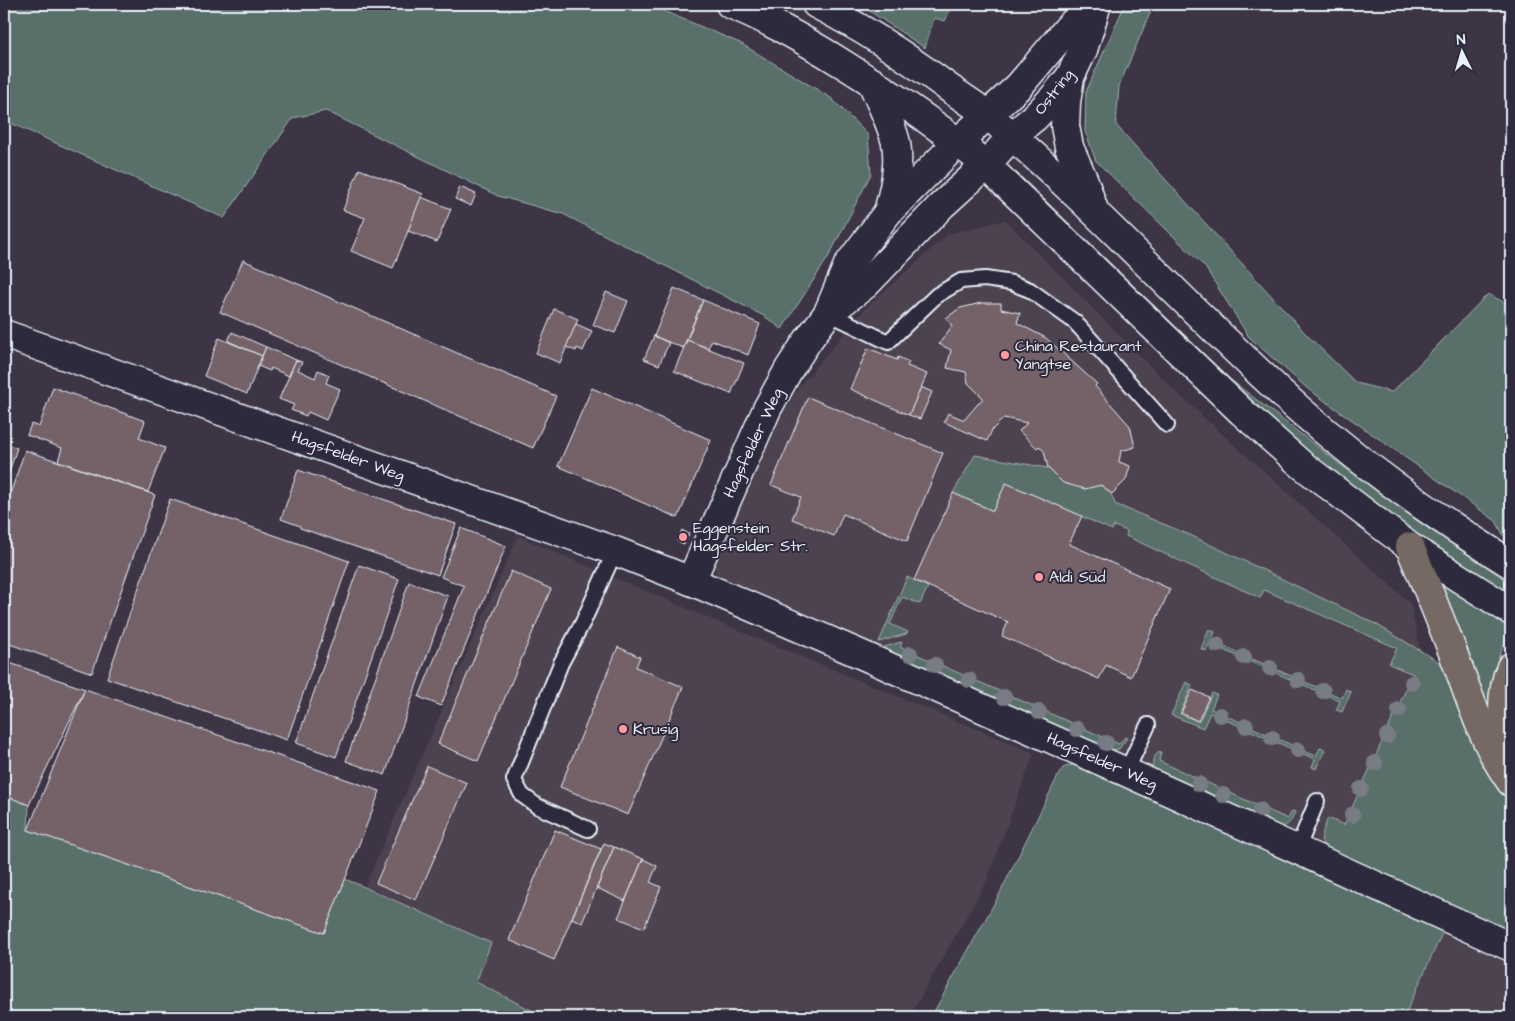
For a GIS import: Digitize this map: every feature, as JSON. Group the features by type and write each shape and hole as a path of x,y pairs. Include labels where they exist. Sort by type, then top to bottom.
{"highway":[{"path":"1410,547 1446,632 1480,728 1492,754 1511,782"},
{"path":"1511,667 1506,678 1503,709 1511,753"}],"street":[{"path":"730,4 804,40 872,82 958,142 986,164 1242,412 1302,465 1410,547 1511,611"},
{"path":"816,4 866,31 988,115 1095,214 1262,376 1340,445 1415,502 1511,564"},
{"name":"Ostring","path":"958,142 1019,86 1068,28 1092,4"},
{"name":"Ostring","path":"986,164 1012,136 1034,118 1070,77 1083,50 1097,4"},
{"path":"1070,77 1065,126 1069,147 1084,181 1095,214"},
{"path":"872,82 891,127 896,145 897,166 888,212"},
{"name":"Hagsfelder Weg","path":"691,581 766,409 789,369 828,313 848,265 888,212 958,142"},
{"name":"Hagsfelder Weg","path":"828,313 866,284 986,164"},
{"name":"Hagsfelder Weg","path":"4,334 615,552 691,581 1126,772 1511,947"}],"lane":[{"path":"828,313 888,342 937,295 961,281 985,279 1012,283 1030,290 1075,322 1167,425"},
{"path":"588,829 537,806 522,795 514,780 536,721 561,663 583,622 615,552"},
{"path":"1126,772 1148,725"},
{"path":"1297,850 1317,801"}],"shaded area":[{"path":"1005,220 1175,391 1410,603 1422,657 1344,825 1321,841 1323,846 719,580 713,565 773,428 799,387 864,310 948,234"},
{"path":"518,536 725,625 1034,753 986,882 909,1017 545,1017 476,982 491,943 365,886"},
{"path":"1443,933 1511,965 1511,1017 1404,1017"}],"green space":[{"path":"4,4 647,4 740,43 831,98 868,135 871,174 829,256 782,329 764,316 563,214 498,196 326,111 293,118 224,218 4,120"},
{"path":"859,4 953,4 945,21 934,18 925,48"},
{"path":"1125,4 1154,4 1119,86 1116,125 1306,334 1356,383 1392,392 1488,294 1511,306 1511,547 1496,521 1308,389 1249,337 1205,267 1096,161 1085,131 1086,92"},
{"path":"1011,170 1017,173 1231,380 1337,462 1423,525 1511,583 1511,601 1288,443"},
{"path":"975,455 1048,468 1063,483 1088,483 1102,486 1112,496 1115,504 1190,535 1374,623 1446,666 1511,794 1511,932 1342,856 1328,849 1322,842 1322,833 1328,818 1344,825 1413,674 1389,664 1397,648 1264,590 1260,598 1126,536 1127,531 1114,526 1112,530 1006,483 993,511 953,493"},
{"path":"907,577 928,587 920,604 902,597 890,624 908,632 879,642"},
{"path":"1441,581 1511,623 1511,628 1497,663 1491,721 1439,582"},
{"path":"1209,629 1215,632 1211,641 1342,698 1346,689 1351,692 1342,712 1336,710 1340,701 1210,644 1206,651 1201,649"},
{"path":"901,642 900,647 1119,744 1125,737 1127,738 1119,749 1105,751 880,651 881,648"},
{"path":"1186,682 1192,685 1180,714 1199,722 1212,693 1217,695 1211,709 1316,756 1320,748 1325,750 1316,769 1312,767 1315,759 1210,713 1203,728 1171,715"},
{"path":"1160,752 1159,761 1288,819 1292,811 1295,812 1293,818 1288,824 1279,827 1154,771 1153,760"},
{"path":"1077,765 1445,927 1404,1017 931,1017 999,895 1060,772 1063,768"},
{"path":"4,795 29,805 28,830 324,933 345,879 491,943 476,982 545,1017 4,1017"}],"building":[{"path":"359,169 423,194 393,268 351,251 365,218 343,210"},
{"path":"460,187 476,194 471,206 455,199"},
{"path":"421,197 451,209 437,242 408,231"},
{"path":"243,260 556,396 533,448 220,312"},
{"path":"674,288 703,300 683,348 654,336"},
{"path":"606,292 628,301 615,333 593,325"},
{"path":"703,300 760,324 748,355 712,340 708,348 687,340"},
{"path":"981,303 1001,303 1001,309 1020,313 1017,323 1046,338 1097,384 1095,386 1130,426 1135,447 1121,451 1119,462 1130,466 1126,480 1112,494 1101,485 1085,489 1063,483 1048,468 1044,451 1039,446 1037,448 1019,431 1027,423 1004,418 992,430 987,441 944,422 948,413 964,420 983,398 968,383 966,372 947,368 951,350 939,344 952,326 946,318 960,308"},
{"path":"554,309 578,319 560,363 536,353"},
{"path":"576,324 592,331 583,351 577,348 576,351 566,347"},
{"path":"232,332 266,347 262,356 228,341"},
{"path":"654,336 669,343 659,365 644,359"},
{"path":"219,338 262,356 247,394 204,376"},
{"path":"687,340 744,363 731,394 674,371"},
{"path":"266,347 296,360 289,376 271,368 270,371 258,366"},
{"path":"868,348 897,360 898,357 909,362 907,366 927,374 909,415 850,389"},
{"path":"296,360 302,362 298,370 315,378 318,370 329,375 326,383 340,389 326,420 308,412 306,416 291,410 294,405 279,399"},
{"path":"53,387 145,421 139,438 165,448 148,492 58,461 62,448 27,435 31,424 39,427"},
{"path":"921,387 932,392 920,419 909,415"},
{"path":"592,388 711,440 678,518 558,466"},
{"path":"808,397 943,453 907,541 843,514 834,536 792,519 801,497 771,485"},
{"path":"4,443 17,448 4,487"},
{"path":"25,450 155,495 92,673 4,642 4,512"},
{"path":"298,470 456,524 438,575 300,528 300,526 281,519"},
{"path":"1006,483 1082,516 1069,544 1170,589 1131,677 1106,665 1099,679 1002,636 1008,622 914,580 953,493 993,511"},
{"path":"170,499 349,561 287,740 107,678"},
{"path":"461,528 506,546 441,706 419,697 464,586 441,577"},
{"name":"Eggenstein Hagsfelder Str.","path":"682,530 689,534 684,544 677,541"},
{"path":"359,565 399,579 336,757 296,743"},
{"path":"511,571 551,589 478,761 438,744"},
{"path":"409,582 448,596 385,775 346,761"},
{"path":"618,647 640,657 636,667 683,687 628,815 560,787"},
{"path":"4,661 85,689 29,805 4,795"},
{"path":"85,689 380,791 324,933 28,830"},
{"path":"1192,690 1209,697 1198,721 1181,713"},
{"path":"427,766 467,783 416,900 376,883"},
{"path":"555,830 601,849 554,960 509,940"},
{"path":"604,843 614,847 582,923 572,918"},
{"path":"614,847 643,859 625,901 597,888"},
{"path":"643,859 657,866 650,882 661,887 644,928 618,918"},
{"path":"1511,973 1511,991 1504,987"}],"place":[{"name":"China Restaurant Yangtse","path":"1005,355"},
{"name":"Eggenstein Hagsfelder Str.","path":"683,537"},
{"name":"Aldi Süd","path":"1039,577"},
{"name":"Krusig","path":"623,729"}]}
